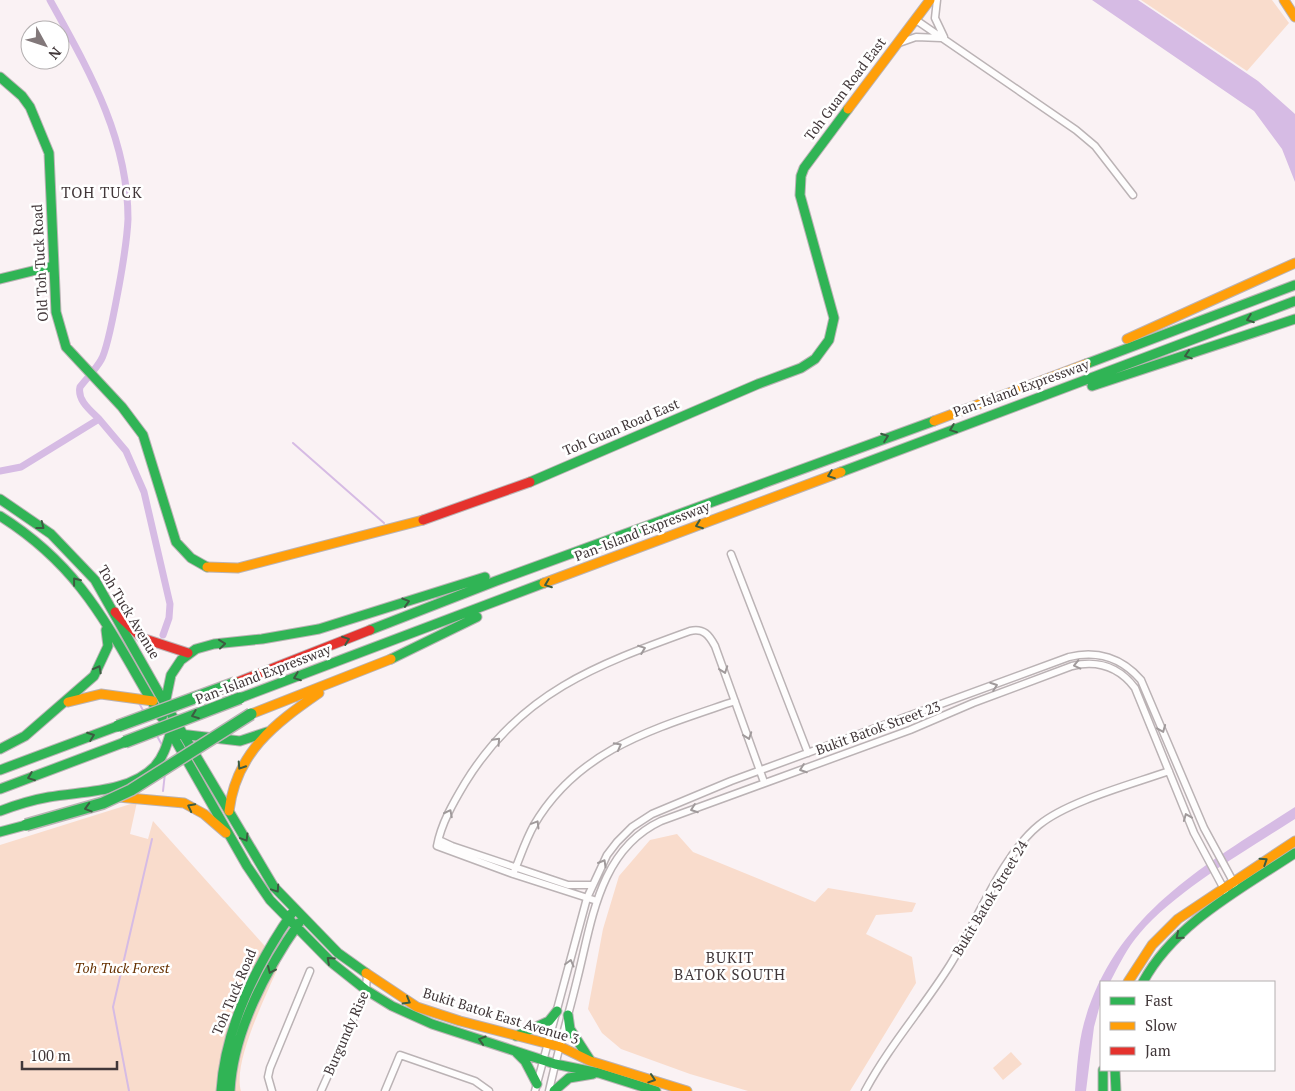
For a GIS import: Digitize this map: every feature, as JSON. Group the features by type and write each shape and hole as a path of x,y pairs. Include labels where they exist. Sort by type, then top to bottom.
{"main road":[{"name":"Toh Guan Road East","path":"143,435 174,534 182,551 209,568 238,568 440,516 522,486 758,384 800,368 823,351 833,329 834,318 800,195 801,176 804,168 930,0"},
{"path":"1284,0 1295,16"},
{"path":"1291,0 1295,6"},
{"name":"Old Toh Tuck Road","path":"0,77 22,96 30,107 48,146 51,162 53,266 58,323 66,347 98,381 143,435"},
{"path":"1096,358 1109,347 1162,325 1269,273 1295,264"},
{"path":"0,279 53,266"},
{"name":"Pan-Island Expressway","path":"0,770 235,683 574,552 766,484 1096,358 1166,334 1295,285"},
{"name":"Pan-Island Expressway","path":"0,789 507,600 998,412 1295,301"},
{"path":"998,412 1080,390 1295,318"},
{"name":"Toh Tuck Avenue","path":"0,500 38,523 79,561 95,580 115,612 164,702"},
{"name":"Toh Tuck Avenue","path":"0,516 31,536 77,580 104,621 151,701 167,716"},
{"path":"167,716 164,702 170,676 181,659 188,653 211,645 281,637 336,624 558,554 574,552"},
{"path":"0,832 103,803 124,794 251,714 408,652 507,600"},
{"path":"115,612 142,638 188,653"},
{"path":"0,749 25,736 86,684 98,669 108,646 104,621"},
{"path":"0,810 41,799 114,788 131,782 149,771 163,755 171,733 240,741 259,736 271,730 336,682"},
{"path":"64,703 83,696 112,692 164,702"},
{"name":"Bukit Batok East Avenue 3","path":"167,716 171,733 255,879 299,924 332,963 366,990 392,1006 416,1017 555,1064 599,1073 656,1091"},
{"name":"Bukit Batok East Avenue 3","path":"167,716 185,734 290,915"},
{"path":"229,811 230,797 237,773 271,730"},
{"path":"80,794 155,798 184,803 204,814 230,836"},
{"path":"1129,981 1158,936 1178,919 1295,841"},
{"path":"1143,981 1157,959 1175,939 1295,853"},
{"name":"Toh Tuck Road","path":"221,1091 221,1072 226,1049 272,942 290,915"},
{"name":"Bukit Batok East Avenue 3","path":"299,924 367,974 422,1009 515,1036 561,1047 590,1061 688,1091"},
{"name":"Toh Tuck Road","path":"230,1091 230,1071 235,1051 276,959 299,924"},
{"path":"515,1036 544,1025 562,1013 590,1061"},
{"path":"512,1048 525,1061 536,1087"},
{"path":"1103,1071 1103,1091"},
{"path":"1115,1071 1116,1091"},
{"path":"554,1091 569,1078 599,1073"}],"street":[{"path":"937,0 935,18 945,38"},
{"path":"916,20 945,38 1076,130 1095,146 1133,195"},
{"path":"899,43 925,36 945,38"},
{"path":"732,554 808,753"},
{"path":"597,901 514,871 439,840 446,819 461,789 492,745 542,699 588,671 682,634 699,630 708,635 713,642 764,782"},
{"name":"Bukit Batok Street 23","path":"549,1091 561,1047 562,1013 587,898 592,885 617,842 639,822 652,814 760,770 1069,657 1089,654 1106,656 1128,668 1144,685 1180,775 1224,867 1228,884 1234,895"},
{"name":"Bukit Batok Street 23","path":"536,1087 543,1060 562,1013 597,901 615,861 632,841 649,827 661,820 910,730 973,703 1072,666 1086,663 1112,669 1132,684 1208,862 1215,874 1228,884 1234,895"},
{"path":"514,871 534,825 547,806 567,783 596,759 656,728 735,701"},
{"name":"Bukit Batok Street 24","path":"865,1091 875,1072 950,965 1008,863 1028,835 1055,814 1092,798 1169,771"},
{"path":"514,871 568,885 592,885"},
{"path":"272,1091 268,1078 270,1068 310,971"},
{"name":"Burgundy Rise","path":"321,1091 366,990 367,974"},
{"path":"386,1091 400,1055 475,1081 489,1091"}],"green space":[{"path":"1141,0 1272,0 1289,23 1247,71"},
{"name":"Toh Tuck Forest","path":"137,802 130,834 148,839 153,821 280,963 246,1045 240,1078 241,1091 0,1091 0,845"},
{"path":"677,834 693,852 815,902 828,888 916,903 912,912 876,915 866,934 912,957 916,983 850,1091 748,1091 690,1074 621,1049 602,1033 588,1009 603,929 619,876 650,840"},
{"path":"1011,1052 1022,1064 1003,1080 993,1068"}],"shaded area":[{"path":"1092,0 1138,0 1258,81 1295,114 1295,182 1282,149 1254,111"},
{"path":"1295,807 1295,819 1213,871 1155,917 1131,945 1111,981 1100,981 1117,951 1141,922 1167,896 1228,850"},
{"path":"1100,981 1100,1005 1094,1027 1086,1091 1075,1091 1082,1031"}],"waterway":[{"path":"0,471 21,467 99,419 82,400 80,387 104,354 112,324 127,236 126,189 121,160 113,132 91,78 50,0"},
{"path":"99,419 126,451 144,492 170,604 169,618 163,635"},
{"path":"293,443 384,523"},
{"path":"139,703 144,712"},
{"path":"157,736 162,745"},
{"path":"163,791 165,773"},
{"path":"129,1091 113,1007 152,839"}],"traffic: fast":[{"path":"0,77 22,96 30,107 49,153 56,312 66,347 122,407 143,435 176,542 191,558 207,567"},
{"path":"530,482 758,384 801,368 815,359 829,340 834,318 800,195 801,176 804,168 848,109"},
{"path":"0,279 53,266"},
{"path":"1086,364 1295,285"},
{"path":"841,472 1295,301"},
{"path":"1092,386 1295,319"},
{"path":"370,630 496,581 934,421"},
{"path":"0,499 51,534 95,580 164,702 274,887 338,953 366,973"},
{"path":"0,516 30,537 76,581 111,631 161,717"},
{"path":"162,718 171,675 181,660 196,649 214,644 262,639 319,629 485,577"},
{"path":"240,698 544,583"},
{"path":"391,659 477,617"},
{"path":"0,749 25,736 94,676 108,646 106,630"},
{"path":"118,726 235,683"},
{"path":"125,742 240,698"},
{"path":"26,825 103,803 131,790 251,714"},
{"path":"0,770 118,726"},
{"path":"169,729 247,866 270,900 332,963 366,990 392,1006 432,1024 555,1064 599,1073 656,1091"},
{"path":"0,811 49,797 105,789 132,781 144,775 155,766 165,750 171,731"},
{"path":"171,733 240,741 267,732"},
{"path":"0,789 125,742"},
{"path":"0,832 26,825"},
{"path":"1144,981 1173,942 1191,925 1232,894 1295,853"},
{"path":"221,1091 224,1067 236,1020 255,975 292,913"},
{"path":"230,1091 237,1046 253,1002 263,981 299,923"},
{"path":"516,1036 549,1021 557,1011"},
{"path":"568,1015 570,1029 590,1060"},
{"path":"516,1052 525,1061 537,1084"},
{"path":"1103,1071 1103,1091"},
{"path":"1115,1071 1116,1091"},
{"path":"554,1091 569,1078 593,1074"}],"traffic: slow":[{"path":"848,109 930,0"},
{"path":"1284,0 1295,17"},
{"path":"1127,339 1295,263"},
{"path":"934,421 1086,364"},
{"path":"544,583 841,472"},
{"path":"207,567 238,568 423,520"},
{"path":"251,714 391,659"},
{"path":"229,811 233,791 240,772 249,756 260,742 287,716 319,693"},
{"path":"68,702 101,694 153,701"},
{"path":"118,797 184,803 204,814 226,833"},
{"path":"1129,981 1152,945 1178,919 1295,841"},
{"path":"366,973 417,1007 460,1021 561,1047 590,1061 687,1091"}],"traffic: jam":[{"path":"423,520 530,482"},
{"path":"115,612 142,638 188,653"},
{"path":"235,683 370,630"}],"district":[{"name":"TOH TUCK","path":"102,193"},
{"name":"BUKIT BATOK SOUTH","path":"730,966"}]}
